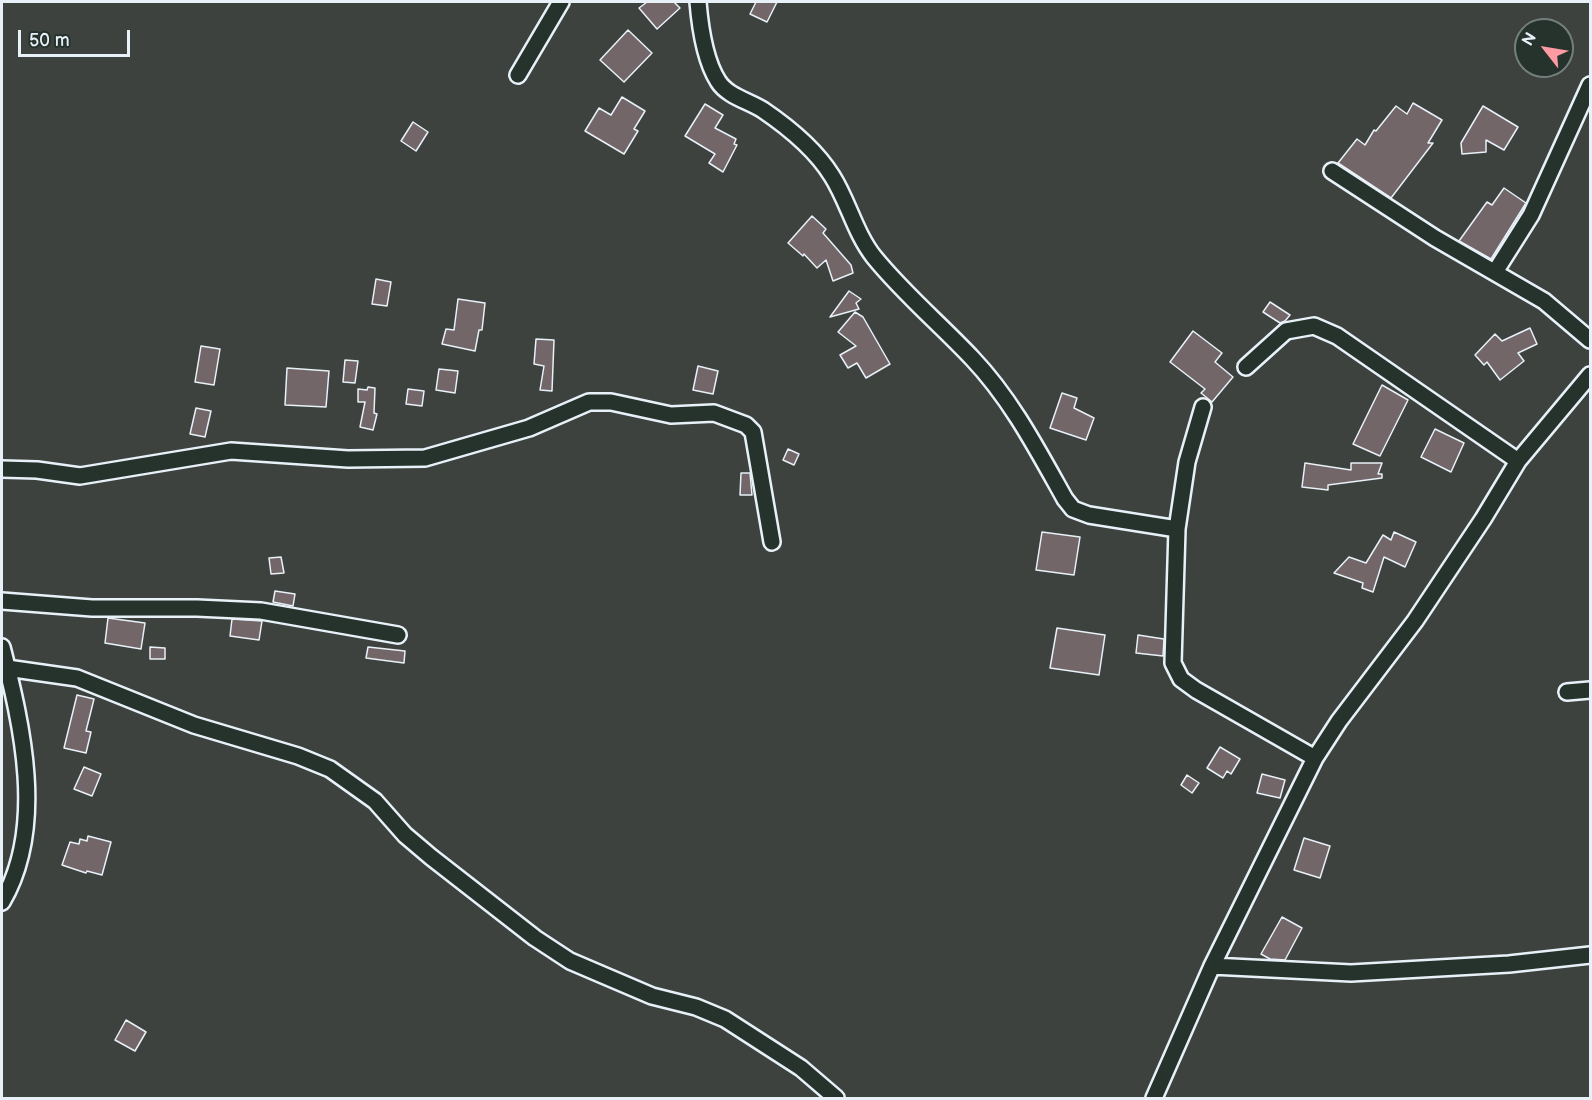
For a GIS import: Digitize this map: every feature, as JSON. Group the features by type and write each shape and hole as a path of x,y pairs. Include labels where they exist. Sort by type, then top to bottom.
{"street":[{"path":"518,75 561,2"},
{"path":"698,2 708,55 718,82 737,98 762,110 788,129 833,176 872,255 909,297 973,359 1018,414 1073,509 1089,515 1177,529"},
{"path":"1495,272 1531,215 1590,85"},
{"path":"1332,171 1435,238 1544,301 1590,340"},
{"path":"1246,367 1286,331 1314,326 1337,336 1518,461"},
{"path":"1154,1098 1212,966 1315,758 1339,721 1415,621 1483,519 1518,461 1590,375"},
{"path":"2,469 37,470 80,476 231,452 348,459 425,458 529,428 589,402 611,402 671,415 695,412 714,413 746,425 753,432 772,542"},
{"path":"1203,407 1187,462 1177,529 1173,663 1181,679 1315,758"},
{"path":"2,601 92,608 253,610 398,635"},
{"path":"2,647 21,733 25,816 20,857 2,902"},
{"path":"7,668 77,678 194,725 298,756 330,769 375,801 405,835 430,857 535,938 570,961 652,996 696,1007 725,1019 801,1068 836,1098"},
{"path":"1567,692 1590,690"},
{"path":"1212,966 1351,973 1509,964 1590,955"}],"building":[{"path":"647,2 674,2 680,8 657,29 639,8"},
{"path":"756,2 777,2 767,22 750,14"},
{"path":"628,30 652,53 624,82 600,60"},
{"path":"622,97 645,111 634,129 638,131 624,154 585,131 599,108 611,115"},
{"path":"1413,103 1442,120 1428,143 1433,143 1391,198 1338,163 1357,139 1365,145 1374,130 1376,131 1396,106 1407,114"},
{"path":"705,104 723,115 715,128 736,139 734,144 737,145 723,172 709,163 715,154 685,136"},
{"path":"1483,106 1518,127 1504,150 1486,140 1486,152 1462,154 1461,143"},
{"path":"413,122 428,132 416,151 401,141"},
{"path":"1504,188 1526,203 1491,259 1459,241 1487,202 1492,205"},
{"path":"812,216 826,229 823,233 851,265 853,273 833,281 826,260 817,268 804,254 803,256 788,243"},
{"path":"376,279 391,282 387,306 372,304"},
{"path":"849,291 861,299 856,303 859,309 830,317"},
{"path":"458,299 485,303 482,330 479,330 475,351 442,344 446,329 454,330"},
{"path":"1270,302 1290,315 1285,321 1280,323 1263,312"},
{"path":"855,312 863,317 890,364 866,378 857,363 848,368 840,355 856,346 838,332"},
{"path":"1530,328 1537,344 1518,353 1524,361 1500,380 1487,362 1484,365 1475,355 1495,334 1502,341"},
{"path":"1193,331 1222,353 1215,362 1233,377 1212,402 1201,393 1205,389 1170,362"},
{"path":"536,339 554,340 552,391 540,390 544,366 534,364"},
{"path":"201,346 220,349 214,385 195,382"},
{"path":"345,360 358,361 355,383 343,382"},
{"path":"698,366 718,371 713,394 693,390"},
{"path":"287,368 329,371 326,407 285,405"},
{"path":"439,369 458,371 455,393 436,390"},
{"path":"1382,385 1408,400 1380,456 1353,444"},
{"path":"368,387 375,388 374,413 377,414 373,430 360,427 365,402 358,402 358,389 367,390"},
{"path":"408,389 424,391 422,406 406,404"},
{"path":"1062,393 1077,398 1074,408 1094,418 1086,440 1050,428"},
{"path":"196,408 211,411 205,437 190,434"},
{"path":"1435,429 1464,443 1451,472 1421,457"},
{"path":"788,449 799,454 794,465 783,460"},
{"path":"1305,463 1351,470 1351,463 1382,463 1378,474 1382,474 1382,478 1328,485 1328,490 1302,487"},
{"path":"741,473 750,473 752,495 740,495"},
{"path":"1042,532 1080,537 1074,575 1036,570"},
{"path":"1394,532 1416,542 1405,567 1384,557 1373,592 1362,588 1363,583 1334,573 1349,557 1366,563 1383,535 1391,540"},
{"path":"281,557 284,573 271,574 269,558"},
{"path":"275,591 295,594 293,606 273,602"},
{"path":"108,618 145,623 141,649 105,643"},
{"path":"232,619 262,621 259,640 230,636"},
{"path":"1057,628 1105,635 1099,675 1050,668"},
{"path":"1138,635 1164,639 1163,656 1136,653"},
{"path":"150,647 165,648 165,659 150,659"},
{"path":"368,647 405,651 404,663 366,658"},
{"path":"77,695 94,699 86,731 91,732 86,753 64,748"},
{"path":"1220,747 1240,759 1231,774 1227,771 1223,778 1207,768"},
{"path":"84,767 101,774 92,796 74,789"},
{"path":"1262,774 1285,780 1280,798 1257,793"},
{"path":"1187,775 1199,783 1192,793 1181,785"},
{"path":"88,836 111,842 102,875 87,871 86,873 62,865 70,842 79,844 80,839 87,841"},
{"path":"1304,838 1330,846 1320,878 1294,870"},
{"path":"1282,917 1302,928 1285,960 1270,959 1261,954"},
{"path":"126,1020 146,1032 135,1051 115,1040"}]}
